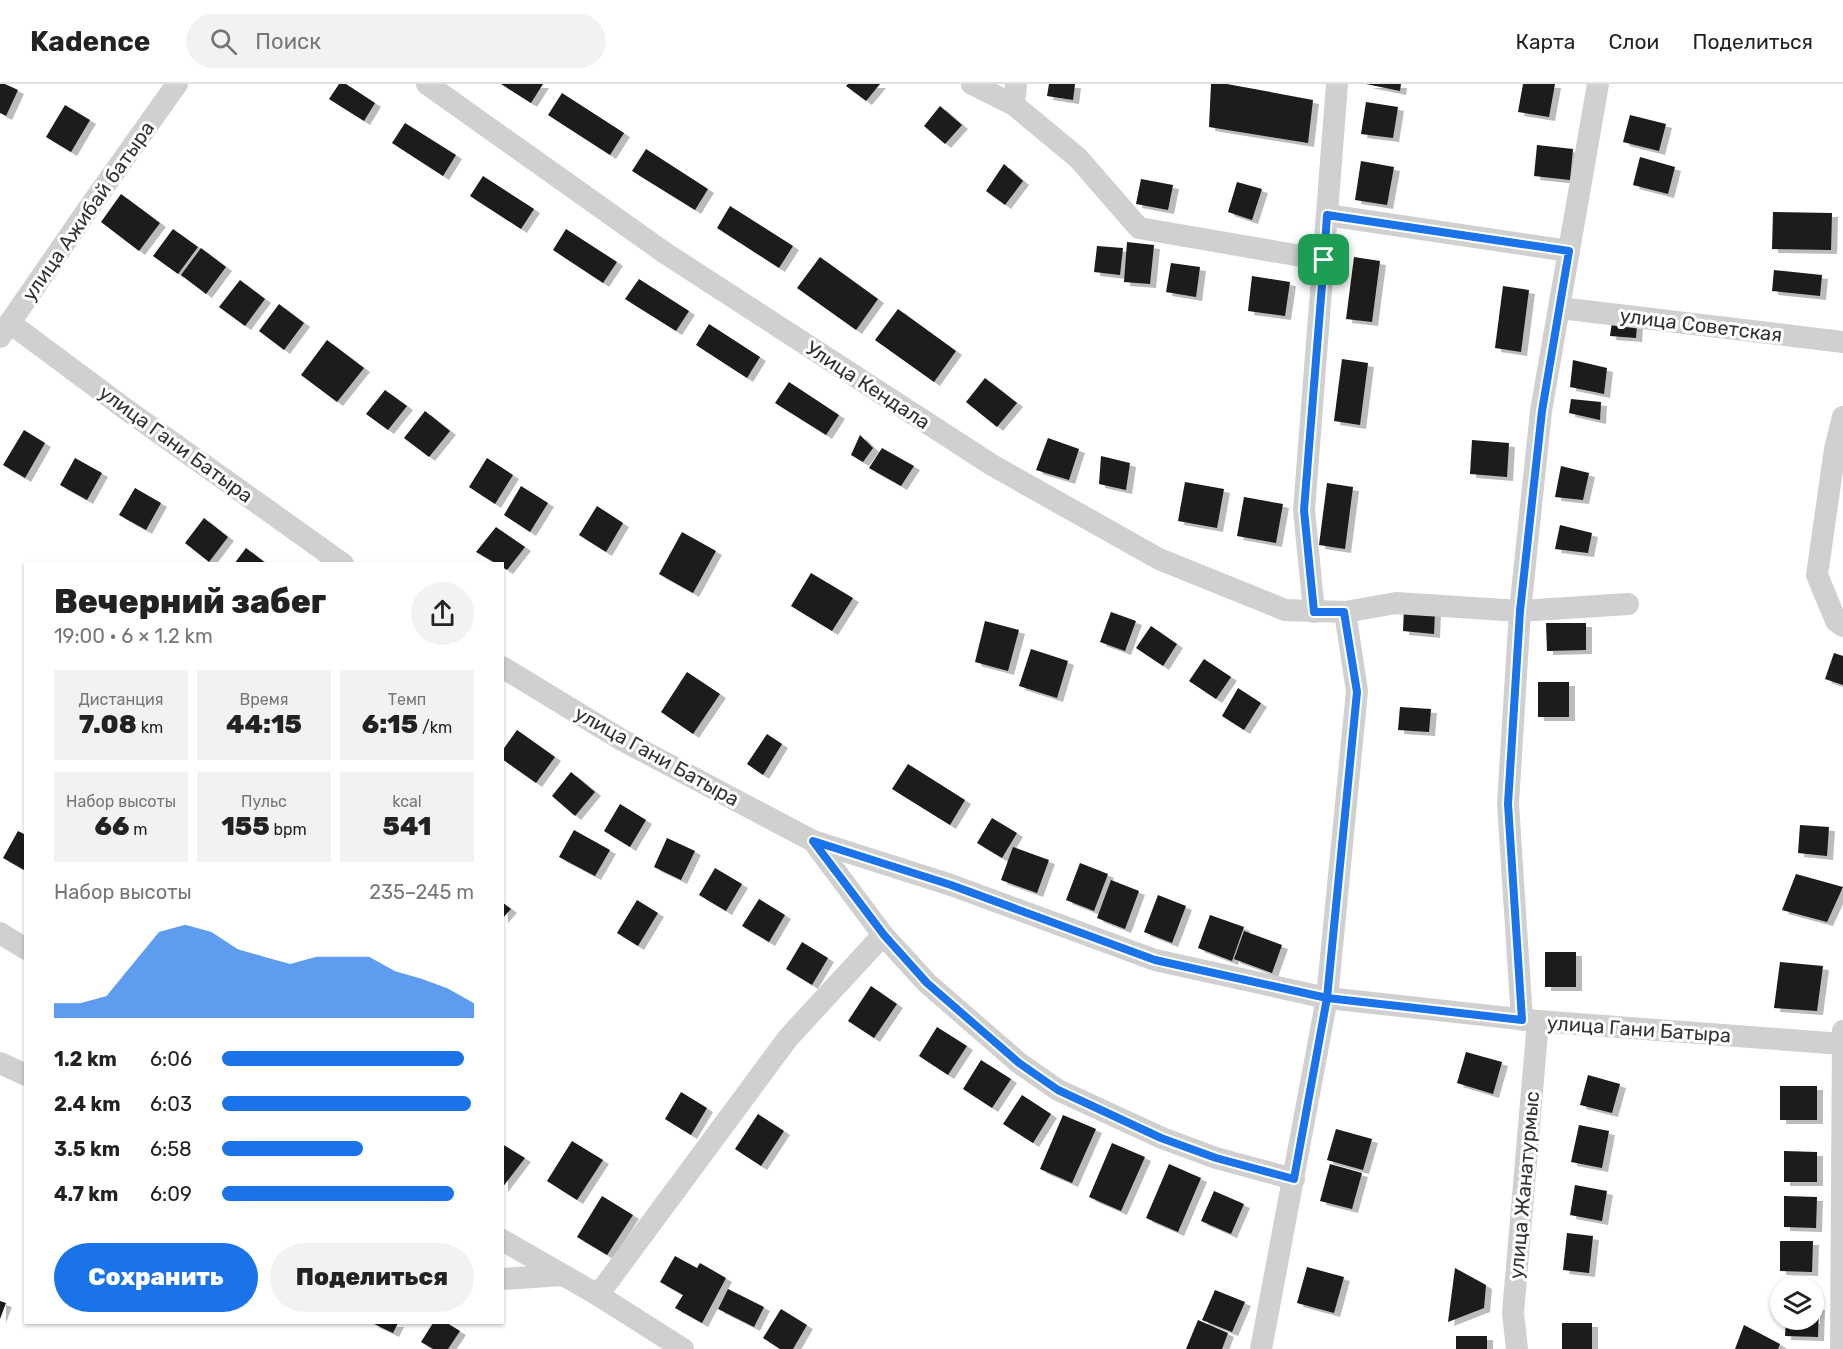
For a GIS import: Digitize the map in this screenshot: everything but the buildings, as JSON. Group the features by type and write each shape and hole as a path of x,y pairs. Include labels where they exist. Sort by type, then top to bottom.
{"street":[{"name":"улица Ажибай батыра","path":"5,330 177,84"},
{"name":"Улица Кендала","path":"427,84 665,254 992,465 1159,559 1285,610 1344,612 1396,603 1520,611 1628,604"},
{"path":"972,84 1015,94 1078,158 1139,228 1324,260"},
{"path":"1314,612 1304,510 1337,84"},
{"name":"улица Жанатурмыс","path":"1517,1349 1513,1313 1530,1021 1508,804 1520,611 1542,411 1598,84"},
{"path":"1327,215 1569,251"},
{"name":"улица Советская","path":"1560,308 1843,342"},
{"name":"улица Гани Батыра","path":"5,330 127,410 340,562"},
{"path":"1843,417 1835,449 1817,575 1836,621 1843,626"},
{"path":"1261,1349 1327,998 1357,692 1344,612"},
{"name":"улица Гани Батыра","path":"504,668 622,740 813,841 951,885 1155,960 1327,998 1530,1021 1843,1044"},
{"name":"улица Гани Батыра","path":"813,841 884,935 927,983 1019,1063 1058,1090 1161,1138 1216,1158 1294,1179"},
{"path":"0,933 24,948"},
{"path":"598,1295 788,1038 884,935"},
{"path":"1840,1349 1843,1031"},
{"path":"0,1063 24,1074"},
{"path":"504,1240 598,1295 683,1349"},
{"path":"504,1279 563,1275"}],"route":[{"path":"1324,260 1304,510 1314,612 1344,612 1357,692 1327,998 1155,960 951,885 813,841 884,935 927,983 1019,1063 1058,1090 1161,1138 1216,1158 1294,1179 1327,998 1522,1020 1508,804 1520,611 1542,411 1569,251 1327,215 1324,260"}]}
